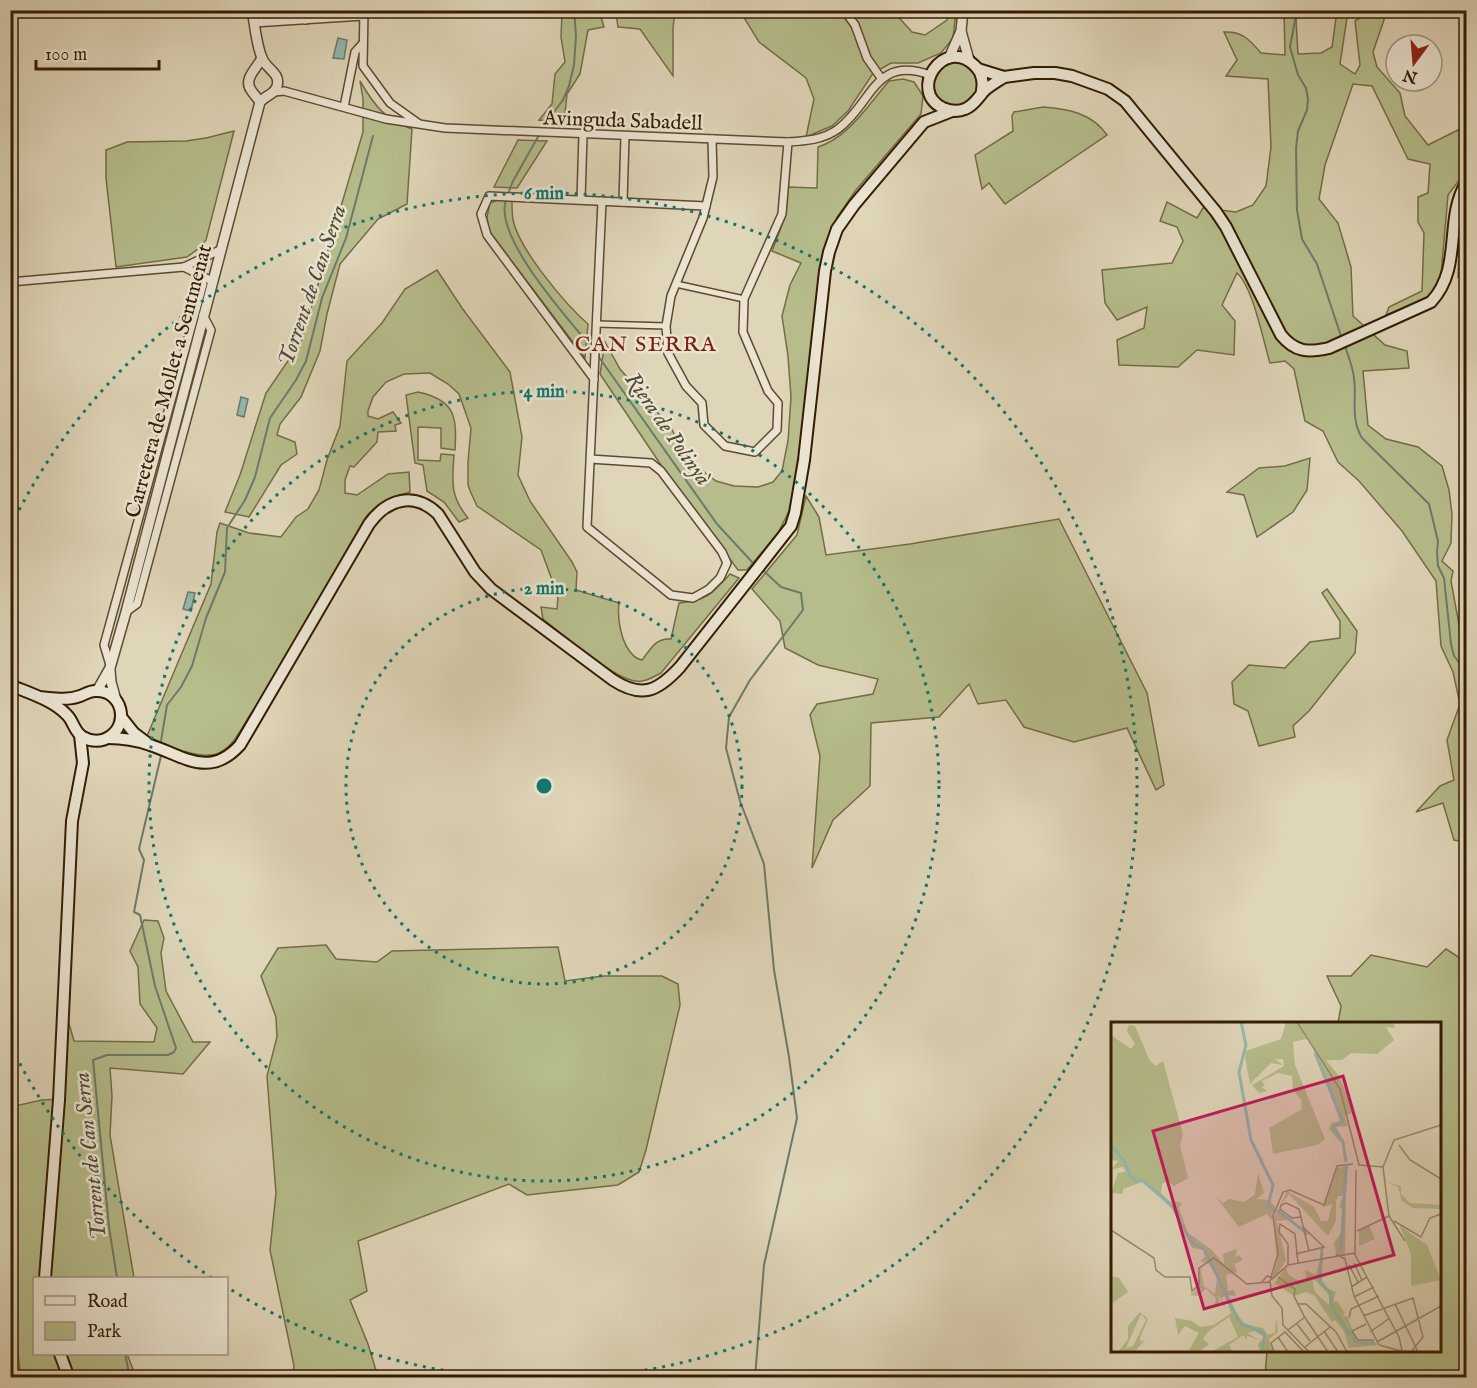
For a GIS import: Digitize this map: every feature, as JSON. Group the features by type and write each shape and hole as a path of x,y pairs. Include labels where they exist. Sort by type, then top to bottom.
{"main road":[{"path":"952,111 938,106 928,86 930,75 941,61 949,58 969,60 978,69 983,82 981,95"},
{"path":"978,69 1004,77 1045,72 1072,76 1100,84 1125,101 1216,212 1281,335 1293,348 1304,351 1329,348 1431,302 1438,295 1448,274 1456,205 1467,183"},
{"path":"924,122 952,111 968,108 1004,77"},
{"path":"80,735 90,740 126,739 148,744 180,757 207,764 228,757 240,745 369,524 384,508 400,501 420,502 431,507 476,572 492,589 613,680 630,689 646,691 656,688 667,680 791,526 804,460 824,282 831,244 845,216 924,122 931,95"},
{"path":"10,685 39,697 64,712 80,735 83,763 72,821 59,1100 45,1277"},
{"path":"39,697 65,699 97,691 110,694 120,707 122,718 134,733 148,744"},
{"path":"72,721 72,711 80,696"},
{"path":"83,763 104,739 116,731 122,718"},
{"path":"61,1355 69,1377"}],"street":[{"path":"252,10 259,22"},
{"path":"261,10 259,22 261,58 277,77 270,93 344,107 386,119 420,124"},
{"path":"304,10 306,20"},
{"path":"844,10 855,24 867,58 881,78 897,71 923,72 930,75"},
{"path":"949,58 961,31 963,10"},
{"path":"259,22 306,20 363,13"},
{"name":"Avinguda Sabadell","path":"363,13 363,66 390,103 420,124 465,130 712,140 810,141 837,130 854,114 881,78"},
{"path":"961,31 969,60"},
{"path":"344,107 355,52 363,43"},
{"name":"Carretera de Mollet a Sentmenat","path":"110,668 220,250 270,93 251,91 248,85 249,78 261,58"},
{"path":"257,68 268,68"},
{"path":"581,200 583,134"},
{"path":"623,202 625,136"},
{"path":"712,140 713,177 706,206 699,230 671,296 666,326 668,353 686,386 702,403 704,425 724,446 755,452 777,430 778,403 768,392 743,332 744,299 782,214 788,142"},
{"path":"594,380 487,235 481,214 489,196 706,206"},
{"path":"590,459 651,463 656,467 722,552 727,563 720,578 709,589 693,598 671,595 587,527 590,459 597,324 602,201"},
{"path":"10,282 184,267 220,250"},
{"path":"116,700 104,645 203,284 200,275 204,257"},
{"path":"184,267 212,281"},
{"path":"676,284 744,299"},
{"path":"597,324 666,326"},
{"path":"97,691 110,668"}],"green space":[{"path":"562,11 675,11 673,76 640,29 618,27 616,14 601,17 604,27 588,30 580,74 567,94 564,122 539,120 552,104 555,74 565,62 561,37"},
{"path":"740,11 840,11 852,25 874,72 848,111 832,126 806,137 814,99 806,78 759,42"},
{"path":"848,11 893,11 912,32 925,35 947,20 948,11 956,11 953,38 941,53 918,63 891,63 879,70 869,56"},
{"path":"1284,11 1301,11 1296,20 1298,54 1321,53 1332,47 1337,11 1348,11 1340,64 1355,74 1360,65 1355,21 1371,11 1391,11 1385,17 1373,52 1377,67 1384,75 1384,93 1400,93 1405,116 1428,145 1466,126 1466,171 1448,195 1441,275 1430,298 1386,315 1389,307 1422,291 1424,233 1418,222 1418,197 1428,193 1430,164 1408,159 1372,86 1353,84 1325,165 1319,199 1338,223 1351,267 1353,316 1385,345 1407,351 1409,368 1363,371 1368,425 1386,439 1418,447 1442,466 1449,490 1452,514 1451,543 1442,561 1453,571 1451,581 1466,663 1466,802 1462,804 1466,824 1466,842 1454,840 1443,803 1416,812 1440,786 1454,780 1447,740 1460,704 1453,672 1441,646 1436,581 1402,531 1359,481 1338,462 1323,431 1305,421 1294,369 1285,361 1270,363 1253,302 1243,280 1237,273 1222,305 1235,321 1234,355 1197,350 1178,367 1119,365 1117,340 1144,328 1147,307 1117,320 1105,303 1102,270 1172,263 1183,241 1177,227 1160,221 1167,202 1197,218 1203,208 1236,212 1253,205 1266,186 1271,147 1268,79 1226,76 1237,60 1224,32 1236,33 1245,37 1261,53 1285,55"},
{"path":"956,62 972,68 978,84 972,100 956,106 940,100 934,84 940,68"},
{"path":"903,79 914,82 923,96 921,114 856,190 837,217 827,244 811,349 796,479 789,511 778,533 747,570 738,570 665,471 600,374 605,342 620,369 671,428 692,469 700,469 716,481 734,486 758,487 773,482 782,471 788,441 791,397 782,316 790,285 801,263 772,251 785,217 787,187 817,188 818,147 829,143 848,128 889,81"},
{"path":"360,81 381,111 394,121 412,129 407,204 378,219 340,264 320,351 301,397 280,424 277,435 295,442 297,454 281,465 249,517 225,512 240,475 266,393 301,342 363,132 363,99"},
{"path":"1043,107 1079,113 1094,122 1107,135 1005,204 989,183 982,189 975,155 1013,131 1014,112"},
{"path":"234,131 206,240 187,257 116,267 106,178 106,150 127,142 186,141"},
{"path":"518,140 547,141 517,188 494,187"},
{"path":"498,200 512,201 513,220 524,246 556,290 588,324 585,358 489,231 487,217 490,203"},
{"path":"1466,201 1466,275 1458,277 1461,229"},
{"path":"437,270 510,372 522,437 518,475 530,501 572,562 577,572 576,590 619,603 621,630 625,644 634,656 642,660 657,642 671,639 679,603 708,595 730,574 739,578 661,673 638,681 614,672 588,655 543,619 541,607 557,609 558,596 541,550 477,506 468,485 471,428 459,394 430,373 404,374 386,382 373,397 368,411 368,416 378,419 393,412 401,423 395,425 396,431 378,432 377,442 354,467 350,466 345,480 345,493 357,495 388,474 409,472 410,492 385,501 365,518 296,641 235,739 221,752 204,755 184,751 147,736 211,584 220,523 249,533 281,537 296,517 308,509 319,490 340,426 347,361 382,323 405,289"},
{"path":"418,392 440,400 451,411 454,419 455,450 441,448 441,428 418,427 418,460 440,461 441,454 454,455 455,496 468,518 459,522 444,502 427,491 423,465 415,463 406,395"},
{"path":"1310,458 1307,490 1293,512 1257,537 1244,495 1227,492 1259,468 1285,466"},
{"path":"806,496 819,517 826,555 910,544 1059,519 1147,693 1164,785 1156,790 1127,728 1074,742 1024,727 1006,700 978,704 969,684 939,717 871,723 870,786 833,820 812,868 820,756 810,715 817,704 873,694 878,679 818,665 785,648 780,621 752,589 797,535"},
{"path":"1327,589 1357,631 1355,653 1309,711 1293,726 1295,737 1259,746 1248,711 1234,704 1232,682 1249,665 1285,668 1310,642 1340,638 1340,621 1322,593"},
{"path":"144,920 158,921 164,938 161,953 166,991 193,1042 210,1042 183,1074 110,1068 112,1096 110,1135 134,1277 33,1277 33,1355 127,1355 136,1377 21,1377 16,1339 10,1107 42,1100 65,1099 68,1020 74,1041 154,1042 157,1028 140,1004 138,967 130,951"},
{"path":"326,945 336,959 377,962 392,951 558,947 565,981 603,976 662,976 678,984 680,1005 639,1172 618,1185 527,1195 509,1184 358,1241 367,1291 350,1300 368,1344 378,1377 292,1377 294,1366 270,1250 276,1193 267,1076 277,1037 276,1017 261,976 278,948"},
{"path":"1446,949 1466,962 1466,1377 1265,1377 1267,1352 1441,1352 1441,1022 1338,1022 1341,1006 1327,976 1351,976 1371,955 1427,967"}],"water":[{"path":"338,38 347,40 344,59 333,58"},
{"path":"241,397 248,399 244,417 237,415"},
{"path":"188,592 195,593 191,611 183,609"}],"waterway":[{"path":"508,194 513,181 547,121 563,100 569,86 574,65 576,36 574,10"},
{"path":"1297,10 1290,47 1308,99 1307,110 1298,131 1296,148 1297,210 1302,239 1317,264 1342,339"},
{"name":"Torrent de Can Serra","path":"161,741 167,705 181,687 192,666 206,618 225,572 227,528 245,500 255,477 270,418 306,361 322,298 346,238 373,136"},
{"name":"Riera de Polinyà","path":"506,200 505,216 521,256 551,299 593,349"},
{"path":"1345,346 1352,366 1358,431 1362,438 1429,504 1438,541 1438,566 1444,578 1451,644 1454,656 1466,671"},
{"name":"Riera de Polinyà","path":"596,353 717,524 753,563"},
{"path":"755,1378 764,1265 797,1118 774,970 764,864 740,801 726,748 729,717 750,680 803,610 801,593 781,587 765,572"},
{"name":"Torrent de Can Serra","path":"117,1277 109,1227 93,1060 107,1055 168,1055 176,1048 155,986 140,915 134,912 144,860 139,849 161,756"},
{"name":"Torrent de Can Serra","path":"125,1355 130,1378"}],"district":[{"name":"CAN SERRA","path":"646,343"}]}
